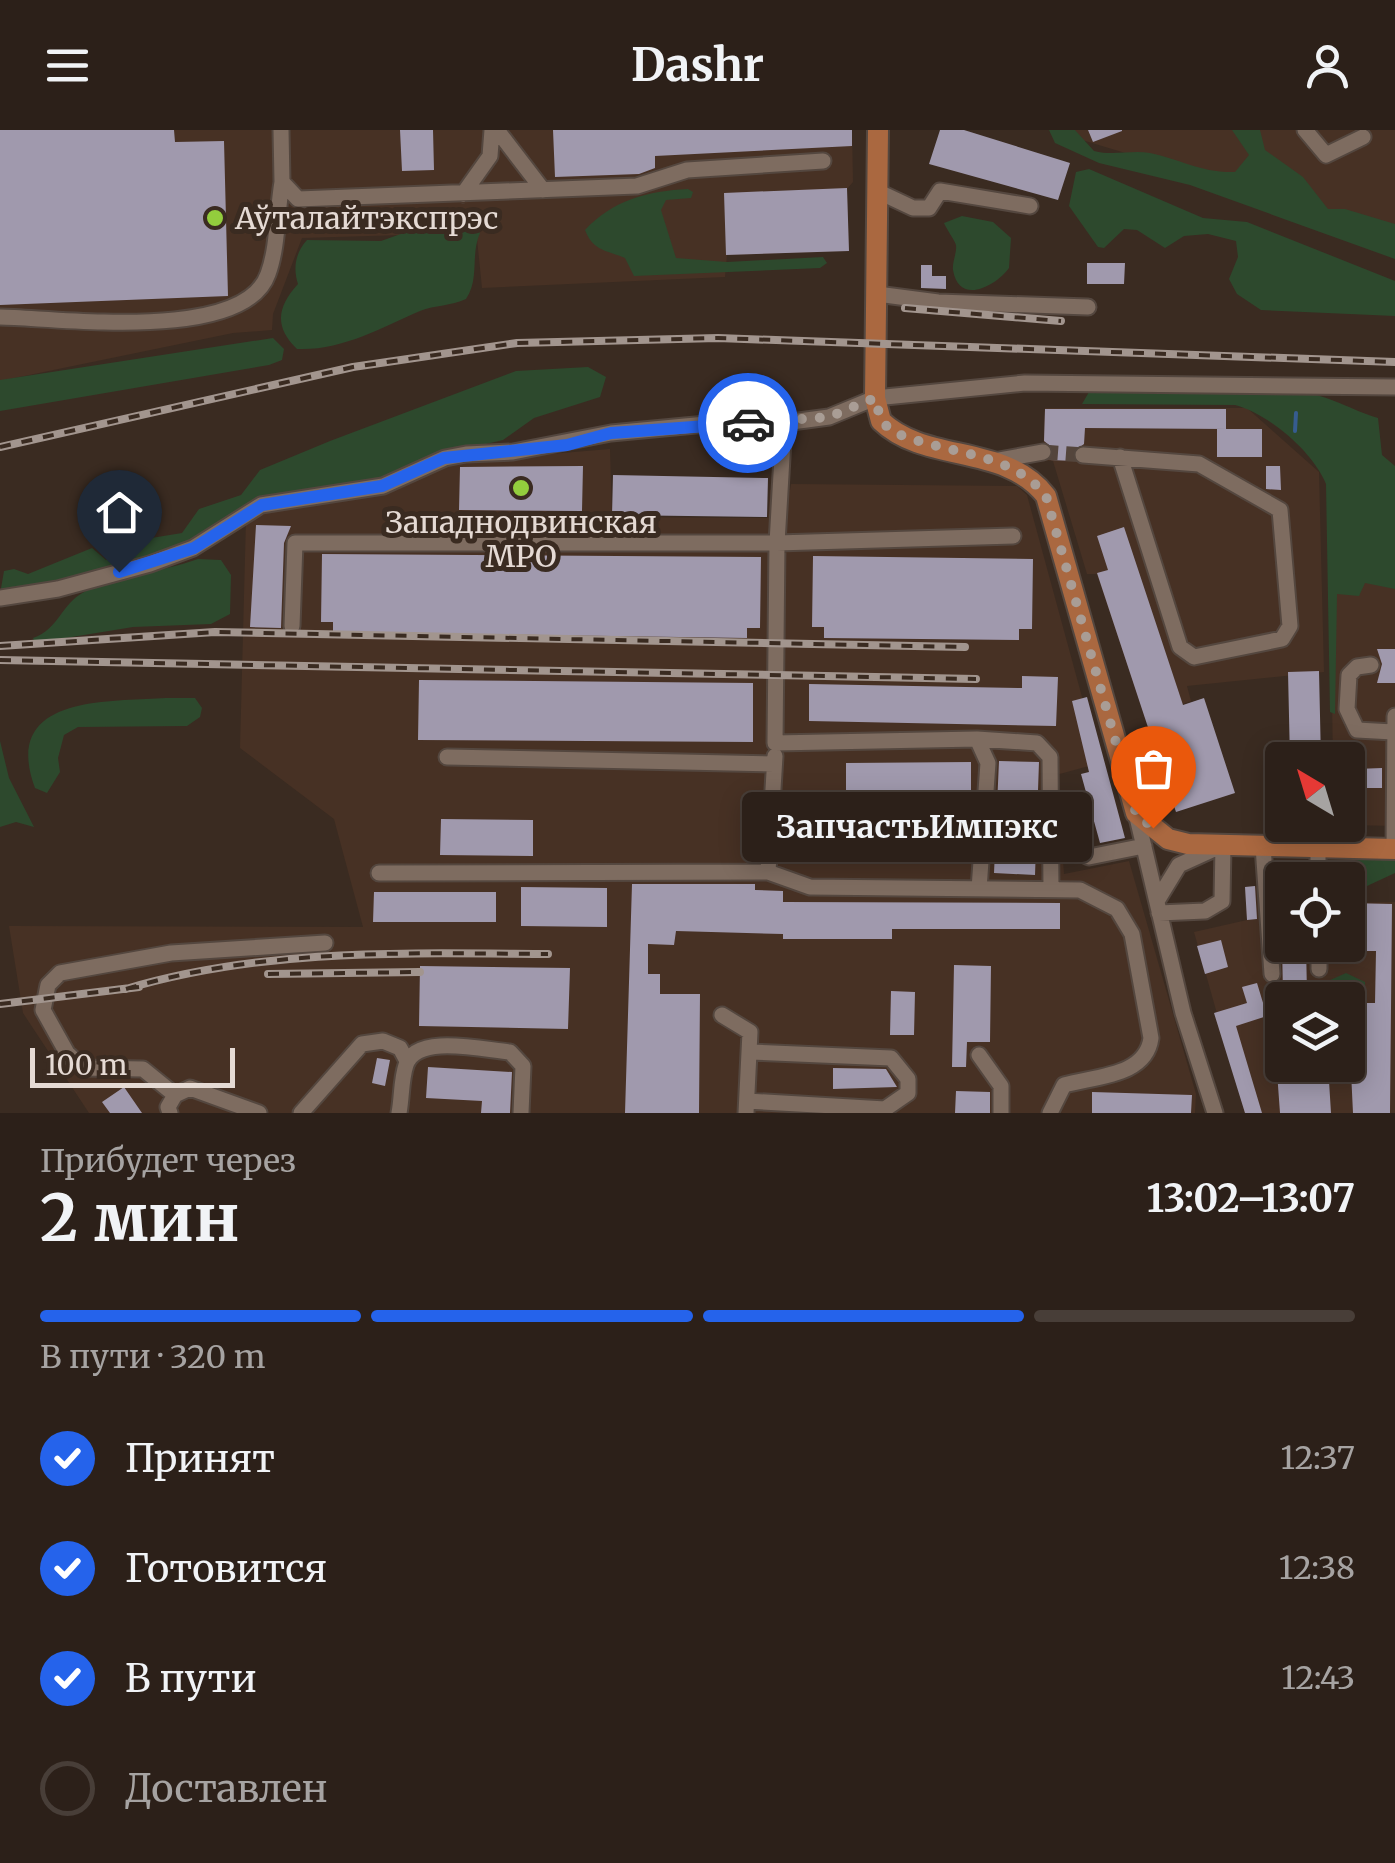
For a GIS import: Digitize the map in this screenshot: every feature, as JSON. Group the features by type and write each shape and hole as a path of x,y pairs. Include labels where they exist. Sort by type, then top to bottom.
{"main road":[{"path":"878,130 875,398 881,421 892,431 994,461 1031,480 1046,496 1136,813 1168,839 1394,849"}],"street":[{"path":"0,317 192,321 250,300 268,276 282,182 282,130"},
{"path":"463,194 490,156 495,130"},
{"path":"495,130 543,190"},
{"path":"1305,130 1326,155 1364,137"},
{"path":"282,182 298,199 463,194 637,186 687,170 823,161"},
{"path":"879,192 914,208 929,208 940,191 1030,206"},
{"path":"877,294 938,302 1088,307"},
{"path":"0,598 58,589 150,564 194,548 262,505 382,486 444,458 567,445 630,431 784,423 829,417 875,398 1025,383 1395,387"},
{"path":"768,872 776,743 777,543 784,423"},
{"path":"994,461 1043,452"},
{"path":"1084,454 1120,457 1198,464 1280,510 1290,626 1282,639 1194,657 1180,647 1120,457"},
{"path":"292,626 295,543 777,543 1013,536"},
{"path":"1370,665 1357,667 1349,675 1347,709 1357,730 1394,724 1394,849"},
{"path":"977,740 988,763 979,888"},
{"path":"776,743 1037,743 1050,758 1051,889"},
{"path":"448,757 774,764"},
{"path":"1136,813 1183,1014 1216,1113"},
{"path":"1075,828 1081,853 1089,857 1144,846"},
{"path":"1223,844 1222,901 1206,912 1158,907 1180,865 1223,844"},
{"path":"1263,846 1272,974"},
{"path":"1318,848 1318,862"},
{"path":"379,873 768,872 810,886 1080,890 1116,909 1132,934 1152,1038 1149,1055 1139,1065 1064,1085 1050,1113"},
{"path":"174,1095 143,1069 83,1068 67,1053 42,1010 48,986 60,973 171,953 325,943"},
{"path":"1319,962 1319,969"},
{"path":"722,1015 750,1032 752,1052 746,1107 886,1109 908,1093 908,1078 891,1058 752,1052"},
{"path":"302,1113 362,1044 383,1041 400,1048 407,1061"},
{"path":"398,1113 407,1061 420,1048 437,1047 510,1052 523,1066 521,1113"},
{"path":"979,1055 1000,1086 1001,1113"},
{"path":"170,1113 168,1107 174,1095 190,1088 259,1113"}],"shaded area":[{"path":"0,130 852,130 853,182 847,189 849,251 727,255 725,277 482,288 477,239 470,233 302,238 273,314 272,330 233,333 0,381"},
{"path":"1049,130 1395,130 1395,234 1391,233"},
{"path":"1045,408 1247,408 1319,472 1324,672 1187,686 1191,701 1145,718 1097,574 1087,574 1053,461 1043,460"},
{"path":"610,449 612,517 768,518 770,490 790,490 791,484 1017,486 1027,495 1100,763 1056,775 1064,874 1129,861 1196,1094 1195,1113 89,1113 23,1013 9,926 363,927 334,819 240,748 246,519 267,510 397,490 452,462"},
{"path":"1328,469 1395,472 1395,826 1365,825 1365,742 1333,742"},
{"path":"1265,886 1265,962 1365,962 1365,903 1395,902 1395,1113 1245,1113 1194,932 1247,920 1245,887"}],"green space":[{"path":"1049,130 1075,130 1094,151 1150,153 1201,168 1235,172 1249,155 1232,130 1260,130 1265,150 1303,177 1328,209 1345,209 1395,224 1395,259 1190,185 1099,163 1055,143"},
{"path":"1089,169 1203,218 1247,222 1395,281 1395,316 1261,310 1237,294 1229,279 1238,257 1236,241 1208,234 1184,236 1165,248 1137,230 1124,229 1104,248 1098,247 1069,206 1076,172"},
{"path":"659,192 693,192 691,198 666,200 661,210 676,258 727,262 823,257 827,263 820,268 634,276 625,258 596,246 588,237 585,230 619,204"},
{"path":"962,216 993,222 1011,238 1009,268 996,281 978,289 962,287 953,270 956,245 944,223"},
{"path":"474,222 480,233 473,283 466,299 420,311 360,337 313,349 297,349 284,333 282,309 298,284 296,261 307,240 381,241 412,230 447,232"},
{"path":"273,338 284,349 282,360 269,365 0,411 0,380"},
{"path":"588,367 606,377 600,397 534,418 503,440 431,457 379,478 256,503 220,531 139,561 0,594 4,571 14,569 28,574 92,548 106,560 139,540 182,533 199,509 241,495 260,470 330,441 516,371"},
{"path":"1089,392 1302,392 1378,418 1382,455 1395,466 1395,589 1365,583 1359,596 1337,594 1335,714 1330,712 1326,484 1311,459 1275,426 1235,405 1082,404"},
{"path":"198,559 221,560 231,575 230,614 211,624 133,627 35,643 33,638 49,629 84,592"},
{"path":"195,698 202,708 200,717 187,726 78,727 64,735 58,758 60,772 47,793 35,788 28,757 33,735 46,719 91,703"},
{"path":"0,741 9,778 34,827 16,822 0,827"},
{"path":"1395,854 1395,873 1365,885 1365,862 1354,862"},
{"path":"1346,973 1365,982 1326,982"}],"building":[{"path":"0,130 174,130 175,142 224,141 228,296 0,305"},
{"path":"400,130 433,130 434,170 402,171"},
{"path":"553,130 852,130 852,146 655,156 655,168 639,174 555,177"},
{"path":"940,130 964,130 1070,163 1058,200 929,164"},
{"path":"1088,130 1122,130 1122,131 1093,142"},
{"path":"847,188 849,251 726,255 724,193"},
{"path":"1087,263 1125,263 1124,284 1087,284"},
{"path":"921,265 932,265 932,276 946,276 946,289 921,288"},
{"path":"1045,409 1226,409 1226,429 1085,428 1084,444 1072,453 1074,461 1050,460 1054,449 1044,441"},
{"path":"1217,429 1262,429 1262,457 1217,457"},
{"name":"Западнодвинская МРО","path":"583,466 582,511 459,510 460,467"},
{"path":"1266,466 1280,466 1281,490 1266,489"},
{"path":"613,475 768,478 767,517 612,515"},
{"path":"256,525 291,526 284,543 281,628 250,627"},
{"path":"1124,527 1183,705 1204,698 1235,793 1176,812 1097,573 1108,570 1097,536"},
{"path":"322,554 761,557 760,628 747,628 747,638 333,632 333,622 321,622"},
{"path":"813,556 1033,559 1032,629 1019,629 1019,640 824,638 824,627 812,627"},
{"path":"1377,649 1395,649 1395,683 1377,683 1382,664"},
{"path":"1319,671 1321,742 1290,742 1288,672"},
{"path":"1022,676 1058,677 1056,726 809,721 809,684 1022,688"},
{"path":"419,680 753,683 753,742 418,740"},
{"path":"1087,697 1125,838 1100,843 1081,774 1089,772 1072,701"},
{"path":"999,761 1039,762 1035,875 994,873"},
{"path":"971,762 971,814 883,815 883,840 846,840 846,763"},
{"path":"1382,768 1382,788 1365,788 1365,769"},
{"path":"441,819 533,820 533,856 440,855"},
{"path":"805,836 815,846 805,856 795,846"},
{"path":"632,884 755,884 755,890 783,891 783,902 1060,903 1060,929 892,929 892,939 783,939 783,934 676,931 674,945 648,944 648,974 660,974 660,994 700,994 699,1113 625,1113"},
{"path":"1255,886 1257,919 1247,920 1245,887"},
{"path":"521,887 607,888 607,927 521,926"},
{"path":"374,892 496,892 496,922 373,922"},
{"path":"1365,903 1392,904 1390,1113 1353,1113 1352,1082 1365,1082 1365,1003 1375,1003 1376,951 1365,951"},
{"path":"1221,940 1228,967 1205,974 1197,946"},
{"path":"1282,962 1306,962 1307,982 1283,982"},
{"path":"954,965 991,966 990,1042 967,1042 966,1067 952,1067"},
{"path":"420,966 570,968 568,1029 419,1026"},
{"path":"1257,983 1265,1009 1265,1017 1236,1026 1262,1113 1245,1113 1214,1013 1247,1003 1242,987"},
{"path":"891,991 915,992 914,1035 890,1035"},
{"path":"377,1058 390,1060 385,1086 372,1083"},
{"path":"428,1067 512,1072 510,1113 481,1113 482,1101 426,1098"},
{"path":"833,1068 886,1069 897,1087 833,1089"},
{"path":"1278,1082 1329,1082 1331,1113 1280,1113"},
{"path":"124,1087 142,1113 110,1113 102,1102"},
{"path":"956,1091 990,1092 990,1113 955,1113"},
{"path":"1092,1092 1192,1095 1191,1113 1092,1113"}],"waterway":[{"path":"1295,431 1296,413"}],"tunnel":[{"path":"1043,452 1083,455"}],"railway":[{"path":"905,308 1061,321"},
{"path":"0,447 353,367 517,343 718,338 1395,362"},
{"path":"0,646 215,632 965,647"},
{"path":"0,660 976,679"},
{"path":"126,989 230,966 282,960 388,954 548,954"},
{"path":"268,974 420,972"},
{"path":"0,1004 139,987"}],"way so far":[{"path":"748,423 829,417 875,398 881,421 892,431 994,461 1016,470 1039,487 1046,496 1072,580 1136,813 1153,828"}],"place":[{"name":"Аўталайтэкспрэс","path":"215,218"},
{"name":"Западнодвинская МРО","path":"521,488"},
{"name":"ЗапчастьИмпэкс","path":"1153,828"}],"route":[{"path":"119,572 194,548 262,505 382,486 444,458 567,445 611,433 748,423"}]}
